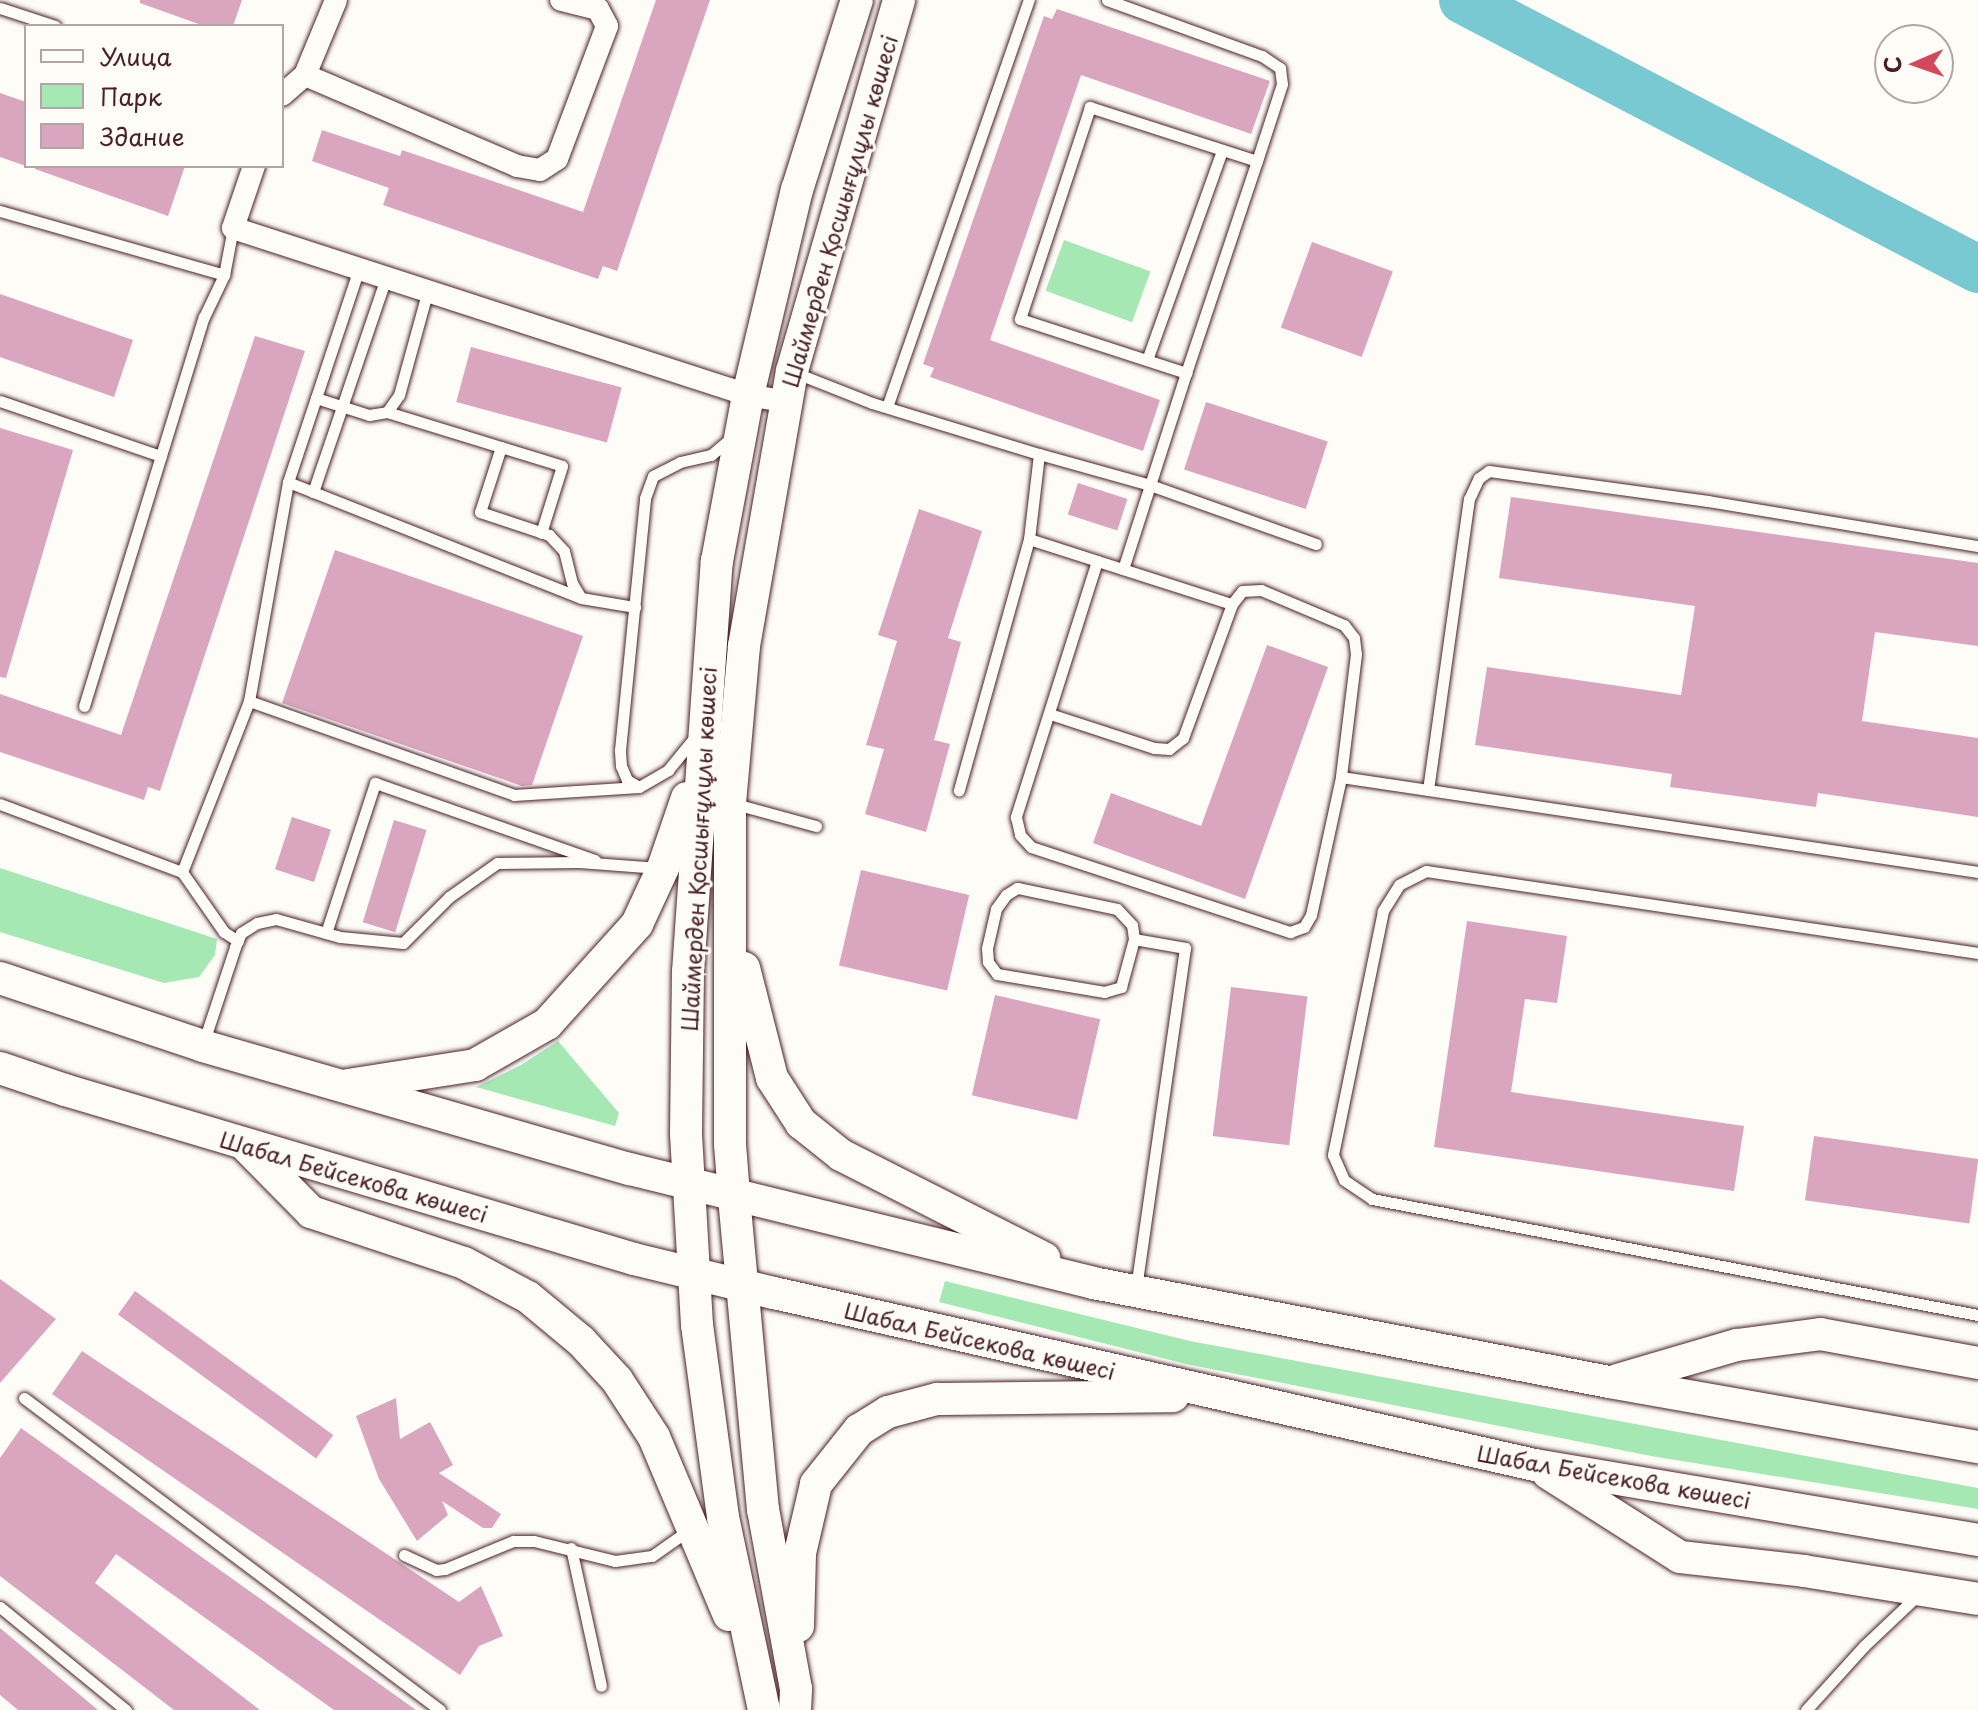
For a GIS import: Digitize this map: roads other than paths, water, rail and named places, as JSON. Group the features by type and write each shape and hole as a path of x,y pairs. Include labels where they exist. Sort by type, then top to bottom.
{"main road":[{"name":"Шаймерден Қосшығұлұлы көшесі","path":"762,1701 723,1517 697,1325 689,1184 688,972 700,761 717,561 748,395 797,190 857,0"},
{"name":"Шаймерден Қосшығұлұлы көшесі","path":"795,1699 763,1510 740,1285 730,1144 730,803 744,646 789,386 899,0"},
{"path":"338,1086 475,1065 547,1024 637,924 663,868 700,761"},
{"path":"732,923 772,1078 801,1123 841,1155 1093,1283"},
{"path":"0,978 203,1046 689,1184 1135,1293 1978,1447"},
{"name":"Шабал Бейсекова көшесі","path":"0,1068 244,1144 740,1285 1535,1465 1978,1540"},
{"path":"244,1144 311,1212 464,1263 528,1297 581,1341 617,1380 654,1437 762,1701"},
{"path":"1609,1382 1737,1345 1820,1334 1978,1363"},
{"path":"795,1699 800,1553 816,1484 859,1430 888,1412 937,1399 1227,1395"},
{"path":"1535,1465 1680,1557 1926,1589 1978,1599"}],"street":[{"path":"284,93 305,75 336,0"},
{"path":"305,75 517,166 540,170 557,159 607,26 598,9 561,0"},
{"path":"253,168 233,228 748,395 789,386"}],"lane":[{"path":"887,407 1029,0"},
{"path":"1107,0 1262,56 1280,68 1282,84 1123,569"},
{"path":"0,8 49,24"},
{"path":"1186,373 1020,319 1090,107 1257,161"},
{"path":"1147,360 1222,150"},
{"path":"0,211 224,275"},
{"path":"84,706 204,317 224,275 233,228"},
{"path":"182,872 249,701 288,482 359,268"},
{"path":"313,492 386,276"},
{"path":"387,412 399,395 428,289"},
{"path":"789,386 887,407 1150,485 1316,544"},
{"path":"316,398 369,415 387,412 562,466 541,533"},
{"path":"0,401 161,456"},
{"path":"639,787 627,780 620,750 645,498 653,476 680,462 711,455 741,430"},
{"path":"501,447 480,512 549,535 564,551 572,583 581,598"},
{"path":"959,790 1029,539 1039,454"},
{"path":"1428,790 1469,499 1479,478 1489,471 1708,501 1978,546"},
{"path":"288,482 581,598 635,607"},
{"path":"1029,539 1232,604"},
{"path":"1050,714 1154,748 1169,749 1183,738 1232,604 1242,591 1261,590 1344,625 1354,638 1356,654 1341,777 1311,915 1304,927 1290,932 1031,847 1020,835 1016,817 1097,561"},
{"path":"249,701 514,795 639,787 668,770 703,727"},
{"path":"1341,777 1978,872"},
{"path":"326,933 375,783 609,864"},
{"path":"730,803 816,826"},
{"path":"0,804 182,872 224,932 238,941"},
{"path":"203,1046 241,933 257,923 276,919 326,933 403,943 449,897 497,863 663,868"},
{"path":"1978,953 1426,871 1399,885 1383,911 1333,1155 1344,1180 1372,1199 1978,1315"},
{"path":"1017,888 1117,909 1132,925 1134,939 1121,987 1104,992 997,974 988,962 987,948 996,909 1006,895 1017,888"},
{"path":"1134,939 1185,948 1135,1293"},
{"path":"24,1398 440,1710"},
{"path":"404,1555 436,1570 459,1565 513,1541 571,1548 615,1561 652,1556 693,1527"},
{"path":"571,1548 601,1686"},
{"path":"1806,1710 1864,1646 1926,1589"},
{"path":"0,1607 126,1710"}],"waterway":[{"path":"1463,0 1978,269"}]}
